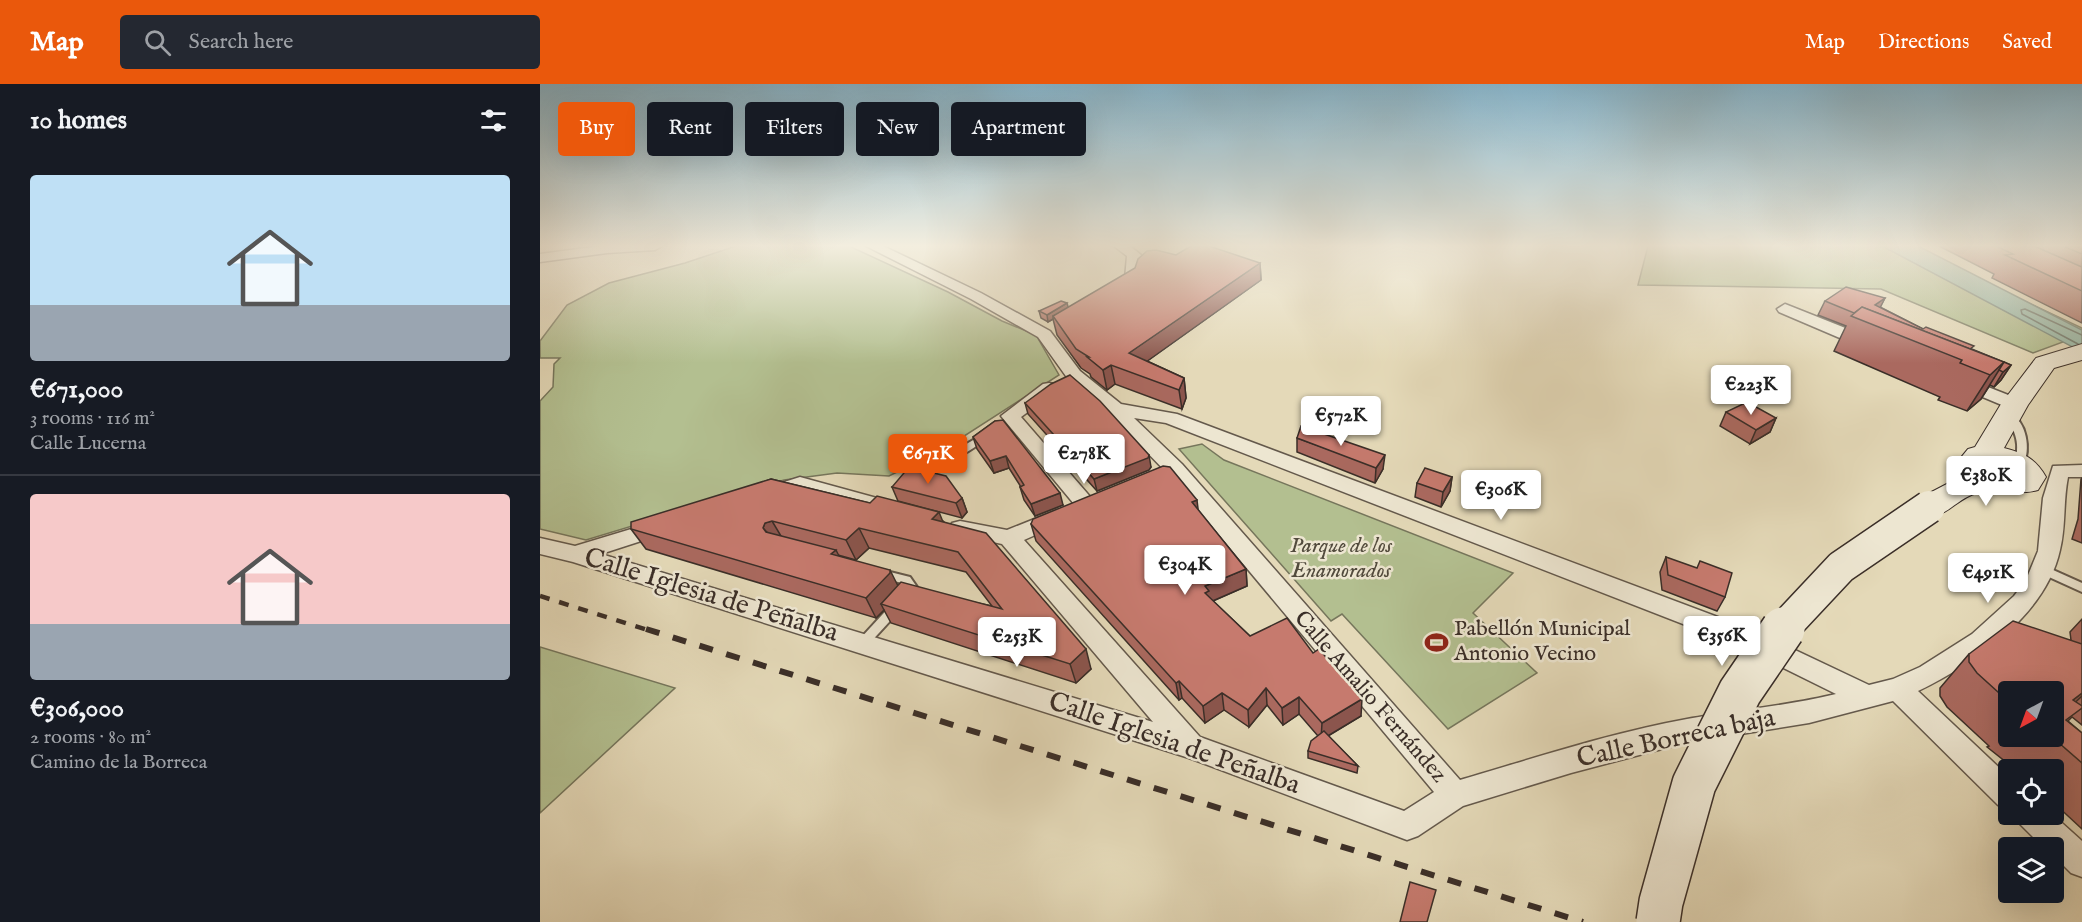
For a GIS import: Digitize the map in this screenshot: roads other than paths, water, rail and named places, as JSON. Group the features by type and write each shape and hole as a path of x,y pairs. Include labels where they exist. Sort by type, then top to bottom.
{"street":[{"name":"Calle Amalio Fernández","path":"954,285 1002,312 1053,329 1074,375 1115,409 1175,469 1455,795"},
{"path":"1106,297 1125,285"},
{"path":"1785,309 1885,350"},
{"path":"2001,470 2009,414 2034,375 2045,363 2082,352"},
{"path":"1940,373 2009,414"},
{"path":"1074,375 1047,389 1001,424 1086,504"},
{"path":"1115,409 1170,418 1551,562 1746,638 1866,696"},
{"path":"1153,478 1175,469"},
{"path":"1658,922 1661,903 1694,784 1740,692 1781,631 1842,567 1929,507 2001,470 2055,488 2060,471 2082,471"},
{"path":"755,498 800,484 921,517"},
{"name":"Calle Borreca baja","path":"1455,795 1571,760 1685,731 1809,712 1898,689 1992,645 2036,584 2049,551 2055,488"},
{"path":"1009,538 1108,496"},
{"path":"575,554 676,522"},
{"path":"943,523 1009,538 1191,746"},
{"name":"Calle Iglesia de Peñalba","path":"540,546 575,554 1191,746 1407,826 1455,795"},
{"path":"1898,689 1998,785"},
{"path":"2042,825 2082,862"}],"lane":[{"path":"908,477 943,462 1001,424"},
{"path":"2042,568 2082,588"},
{"path":"863,643 913,590 906,580 869,571"}],"water":[{"path":"1956,285 1994,285 2082,330 2082,352"}],"railway":[{"path":"540,596 651,631"},
{"path":"646,629 1583,922"}],"place":[{"name":"Pabellón Municipal Antonio Vecino","path":"1436,642"}],"park label":[{"name":"Parque de los Enamorados","path":"1341,558"}]}
